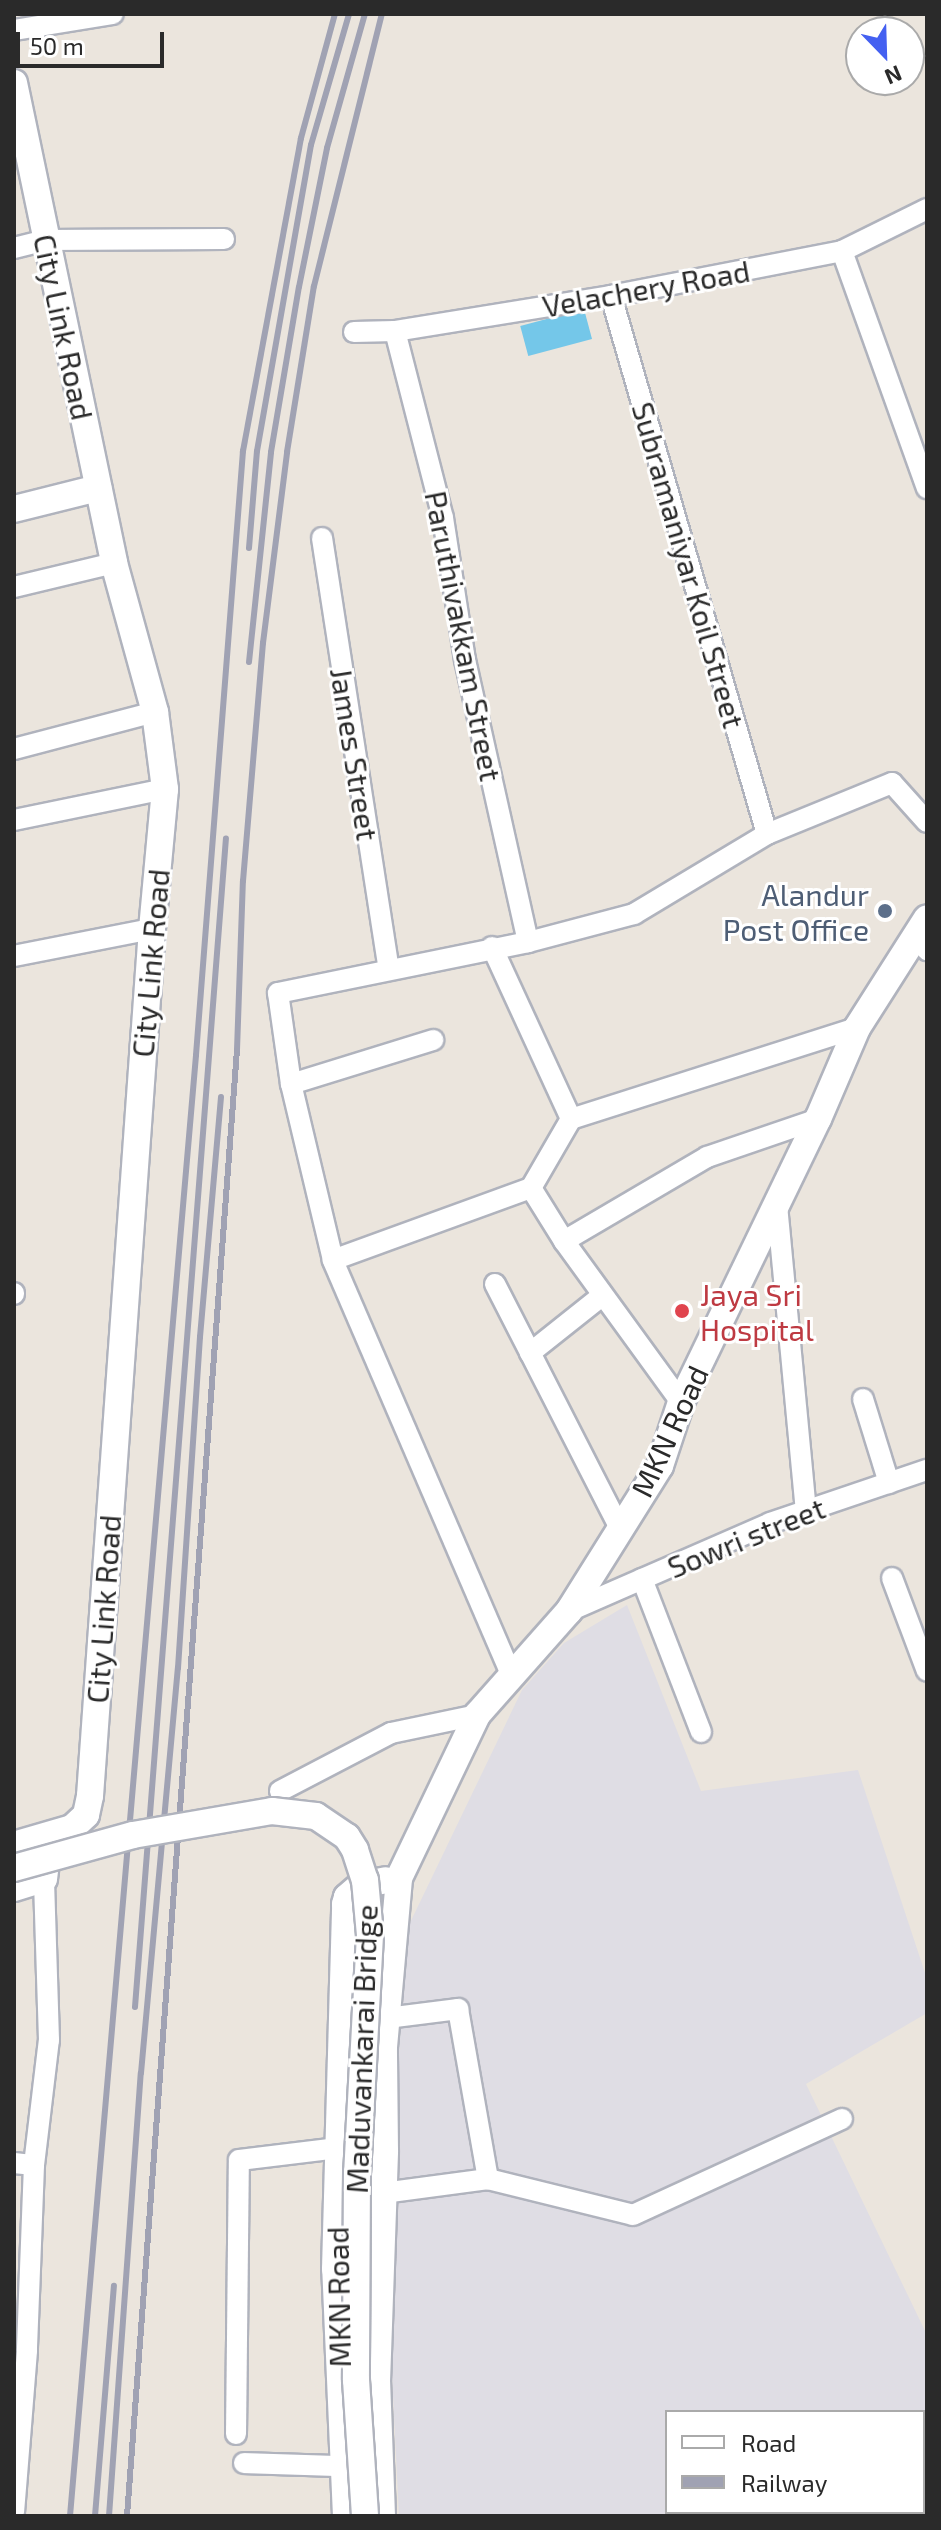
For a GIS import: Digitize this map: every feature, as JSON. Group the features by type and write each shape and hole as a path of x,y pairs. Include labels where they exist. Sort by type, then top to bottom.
{"street":[{"path":"14,30 113,14"},
{"name":"City Link Road","path":"14,83 114,563 155,712 165,789 152,929 90,1796 86,1815 72,1828 14,1845"},
{"name":"Velachery Road","path":"354,332 395,331 611,296 842,251 927,209"},
{"path":"14,248 45,240 224,239"},
{"path":"842,251 927,488"},
{"name":"Subramaniyar Koil Street","path":"611,296 767,834"},
{"name":"Paruthivakkam Street","path":"395,331 443,518 465,660 528,942"},
{"path":"14,509 98,488"},
{"name":"James Street","path":"322,538 389,969"},
{"path":"14,587 114,563"},
{"path":"14,749 155,712"},
{"path":"511,1674 333,1260 291,1084 278,993 528,942 634,914 767,834 892,783 927,822"},
{"path":"14,820 165,789"},
{"path":"14,956 152,929"},
{"name":"MKN Road","path":"382,2516 377,2382 387,2018 399,1878 477,1715 569,1611 660,1466 681,1402 818,1119 857,1028 926,931"},
{"path":"492,947 571,1119"},
{"path":"333,1260 531,1188 571,1119 857,1028"},
{"path":"291,1084 433,1040"},
{"path":"564,1241 707,1157 818,1119"},
{"path":"531,1188 564,1241 681,1402"},
{"path":"777,1205 806,1510"},
{"path":"495,1284 621,1530"},
{"path":"530,1353 603,1295"},
{"path":"863,1399 889,1483"},
{"name":"Sowri street","path":"569,1611 806,1510 927,1470"},
{"path":"892,1578 922,1642 927,1671"},
{"path":"642,1579 701,1732"},
{"path":"280,1791 391,1733 477,1715"},
{"name":"Maduvankarai Bridge","path":"14,1868 133,1835 272,1811 316,1816 347,1837 355,1850 365,1880 370,1935 357,2172 356,2380 365,2516"},
{"path":"14,2511 24,2164 49,2040 44,1879 49,1835"},
{"name":"MKN Road","path":"346,2516 335,2269 345,1904 347,1897 361,1885 399,1878"},
{"path":"14,1888 44,1879"},
{"path":"387,2018 458,2009 488,2179"},
{"path":"383,2193 488,2179 633,2215 842,2119"},
{"path":"236,2434 239,2160 338,2148"},
{"path":"244,2463 342,2466"}],"shaded area":[{"path":"627,1605 701,1791 858,1770 927,1979 927,2013 806,2084 927,2335 927,2516 399,2516 389,2315 388,2057 408,1927 522,1690 564,1643"}],"water":[{"path":"584,309 592,339 528,356 520,326"}],"railway":[{"path":"70,2516 196,1055 243,451 301,138 335,14"},
{"path":"249,548 257,451 311,145 349,14"},
{"path":"249,662 271,452 299,287 327,148 365,14"},
{"path":"127,2516 237,1050 243,881 263,643 287,452 314,286 382,14"},
{"path":"135,2007 226,839"},
{"path":"109,2516 141,2073 178,1668 200,1337 221,1097"},
{"path":"95,2516 114,2286"}],"place":[{"name":"Alandur Post Office","path":"885,911"},
{"name":"Jaya Sri Hospital","path":"682,1311"}]}
